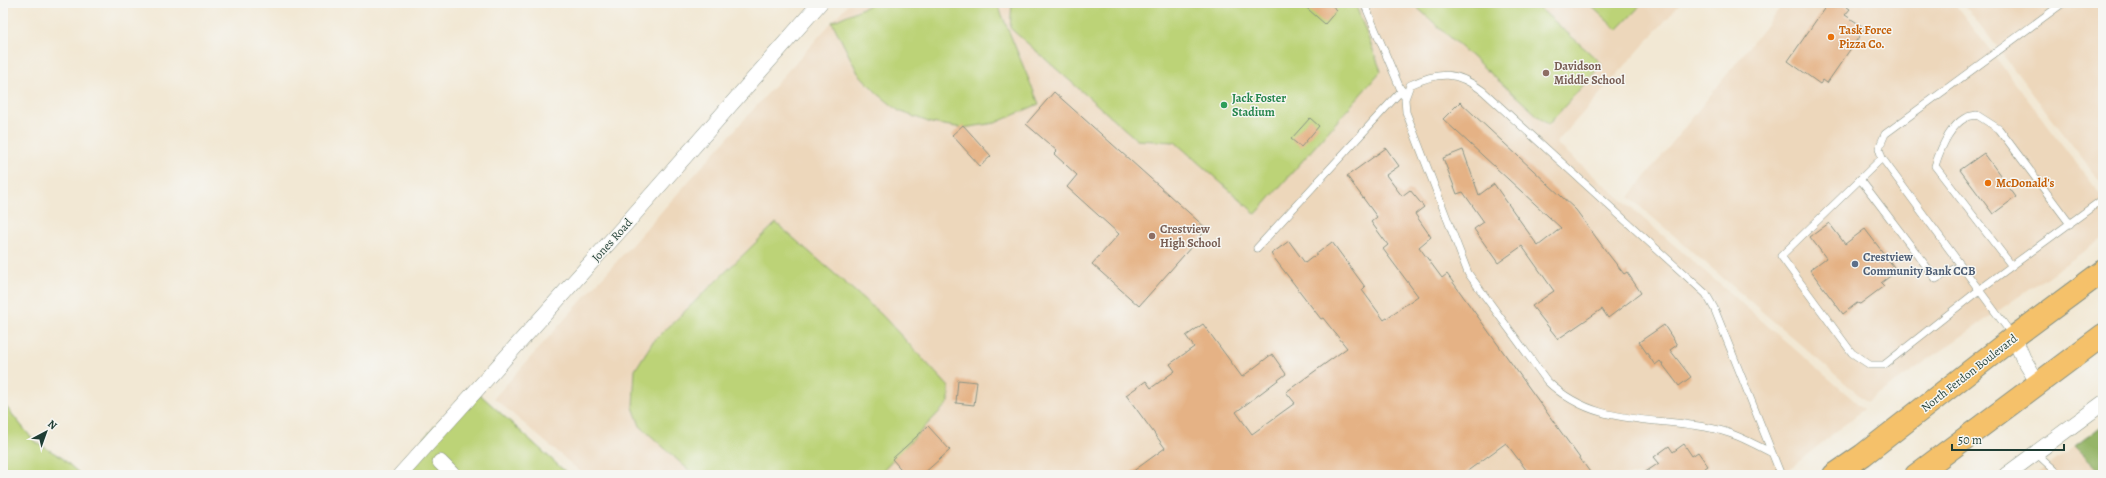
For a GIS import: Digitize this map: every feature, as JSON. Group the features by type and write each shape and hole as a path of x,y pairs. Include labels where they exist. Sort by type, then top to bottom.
{"main road":[{"name":"North Ferdon Boulevard","path":"1834,475 1863,455 2014,337 2103,271"},
{"path":"1916,475 2039,385 2103,335"}],"street":[{"name":"Jones Road","path":"400,475 624,226 820,3"},
{"path":"2014,337 2023,358 2039,385"},
{"path":"2006,475 2103,403"},
{"path":"440,462 453,475"}],"lane":[{"path":"1364,3 1402,90 1405,99 1406,112 1468,273 1547,381 1568,398 1582,406 1609,415 1711,428 1735,434 1772,453"},
{"path":"2014,337 1882,158 1878,148 1885,134 2062,3"},
{"path":"1405,99 1410,85 1429,76 1451,74 1470,81 1483,91 1692,280 1706,294 1714,308 1781,475"},
{"path":"1257,248 1402,90"},
{"path":"2012,266 1934,166 1940,151 1954,127 1965,118 1977,115 1999,129 2070,224"},
{"path":"1882,158 1781,256 1852,352 1870,365 1884,365 1979,290 2103,199"},
{"path":"1860,179 1936,279 1961,265"},
{"path":"2036,453 2060,475"}],"shaded area":[{"name":"Crestview High School","path":"849,3 1681,3 1556,143 1864,409 1782,475 584,475 494,398"},
{"path":"1784,3 1954,3 2103,198 2103,238 1867,402 1629,197"},
{"path":"1963,3 2103,3 2103,185"},
{"path":"2075,446 2103,475 2036,475"}],"green space":[{"path":"874,3 997,3 1039,104 995,123 963,128 931,123 899,111 877,93 858,73 832,22"},
{"name":"Jack Foster Stadium","path":"1012,3 1355,3 1381,71 1256,214 1175,142 1137,140 1010,28"},
{"path":"1412,3 1534,3 1602,64 1548,125"},
{"path":"1588,3 1643,3 1617,30"},
{"path":"776,223 881,314 949,387 949,402 878,475 694,475 640,426 633,407 635,370 652,343"},
{"path":"474,389 569,475 392,475 439,421"},
{"path":"3,403 34,441 61,457 81,475 3,475"},
{"path":"2103,425 2103,474 2075,446"}],"building":[{"path":"1301,3 1329,3 1337,10 1325,24"},
{"name":"Task Force Pizza Co.","path":"1828,3 1841,3 1850,9 1845,15 1865,28 1827,83 1823,80 1820,84 1788,61"},
{"path":"1054,92 1207,229 1139,306 1092,264 1119,234 1067,187 1077,175 1054,154 1057,151 1026,124"},
{"path":"1460,102 1576,210 1624,274 1627,272 1641,293 1608,318 1602,309 1558,339 1532,306 1554,291 1522,246 1498,263 1474,229 1484,222 1463,192 1457,194 1443,158 1463,150 1479,195 1494,184 1538,246 1561,228 1443,119"},
{"path":"1310,118 1319,126 1301,147 1291,139"},
{"path":"963,125 991,156 980,166 952,135"},
{"path":"1386,148 1399,166 1386,175 1402,196 1410,190 1424,207 1415,214 1431,237 1419,247 1442,278 1447,274 1592,475 1530,475 1506,443 1462,475 1128,475 1165,448 1126,395 1146,381 1151,388 1175,371 1170,364 1194,347 1186,336 1203,324 1242,377 1272,354 1286,374 1236,412 1252,434 1295,403 1286,392 1347,348 1323,318 1321,319 1271,254 1289,241 1305,263 1332,242 1365,287 1362,290 1384,320 1418,296 1383,249 1388,245 1371,222 1377,217 1347,176"},
{"name":"McDonald's","path":"1984,153 2016,197 1993,214 1960,170"},
{"name":"Crestview Community Bank CCB","path":"1829,223 1845,244 1865,229 1897,271 1881,283 1884,286 1860,304 1857,303 1843,314 1810,270 1826,258 1810,237"},
{"path":"1664,325 1677,345 1670,350 1691,377 1679,386 1660,361 1655,365 1639,342"},
{"path":"958,380 977,382 974,405 956,403"},
{"path":"928,426 950,450 922,475 906,475 892,459"},
{"path":"1684,444 1692,456 1698,452 1708,466 1702,470 1705,475 1641,475 1659,463 1654,457 1669,446 1673,452"}],"place":[{"name":"Task Force Pizza Co.","path":"1831,37"},
{"name":"Davidson Middle School","path":"1546,73"},
{"name":"Jack Foster Stadium","path":"1224,105"},
{"name":"McDonald's","path":"1988,183"},
{"name":"Crestview High School","path":"1152,236"},
{"name":"Crestview Community Bank CCB","path":"1855,264"}]}
